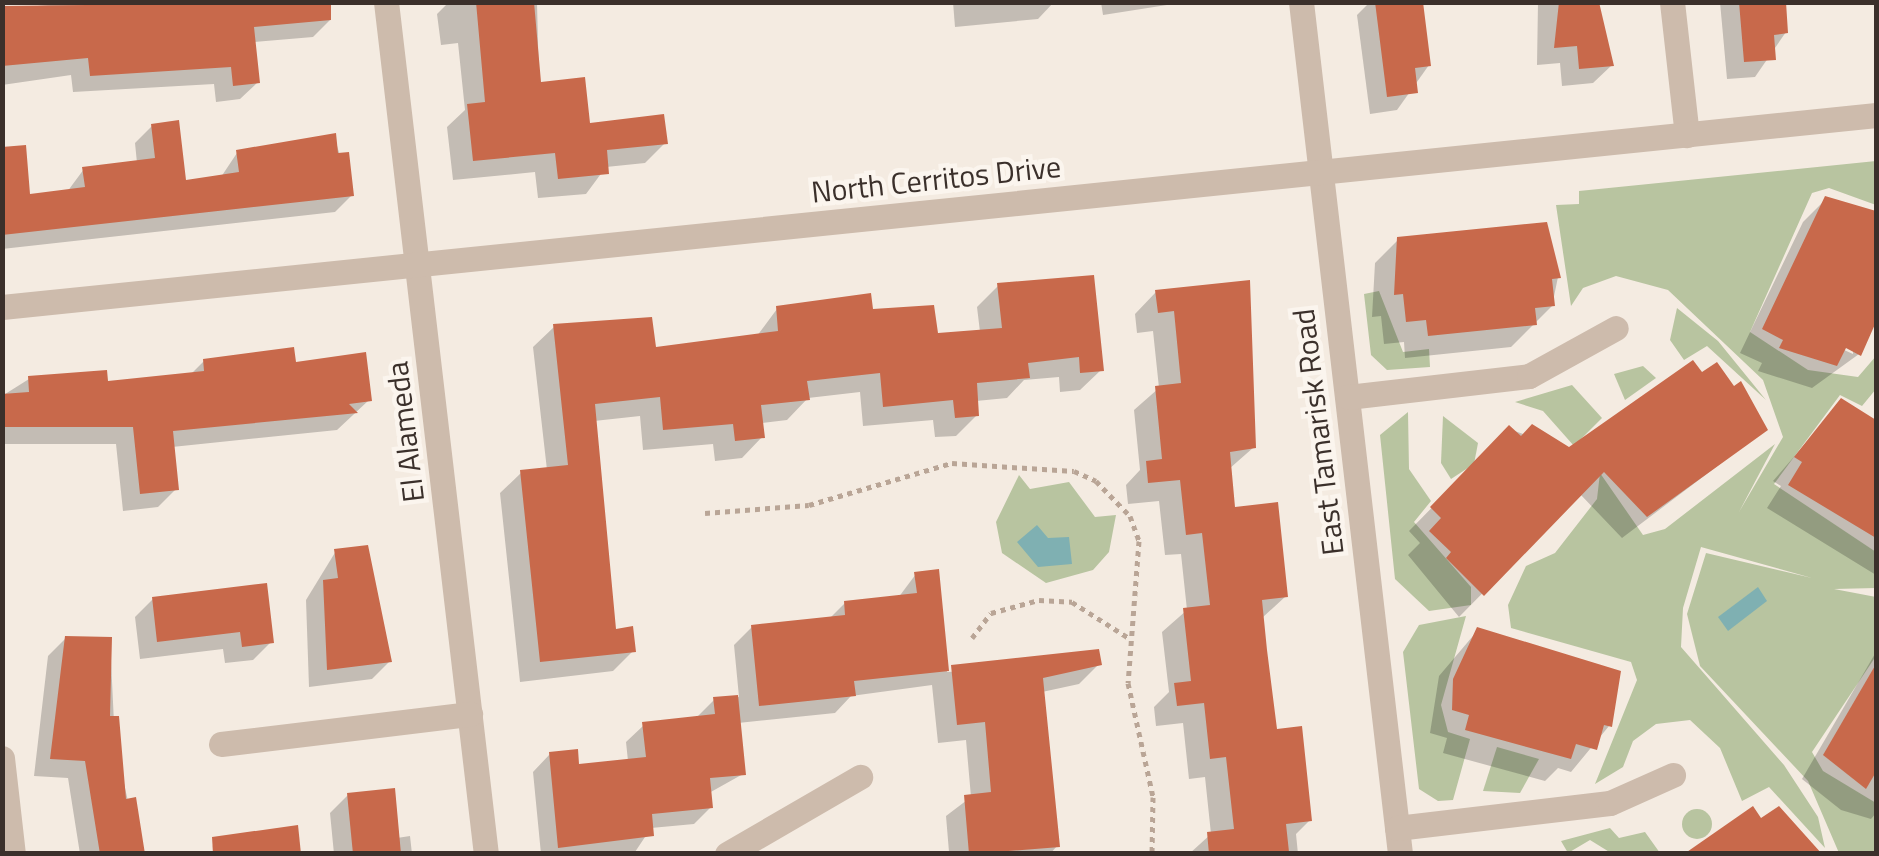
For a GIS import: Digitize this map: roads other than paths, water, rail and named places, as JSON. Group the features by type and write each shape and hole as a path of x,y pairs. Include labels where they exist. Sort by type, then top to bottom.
{"street":[{"name":"El Alameda","path":"386,2 486,854"},
{"name":"East Tamarisk Road","path":"1301,2 1398,841"},
{"path":"1672,2 1687,136"},
{"name":"North Cerritos Drive","path":"2,308 1876,115"},
{"path":"1348,396 1529,376 1616,328"},
{"path":"221,744 470,714"},
{"path":"2,758 14,854"},
{"path":"1398,841 1610,803 1673,775"},
{"path":"728,854 860,777"}],"water":[{"path":"1037,525 1048,538 1069,537 1072,564 1038,567 1017,542"},
{"path":"1758,587 1767,601 1728,631 1718,617"}]}
